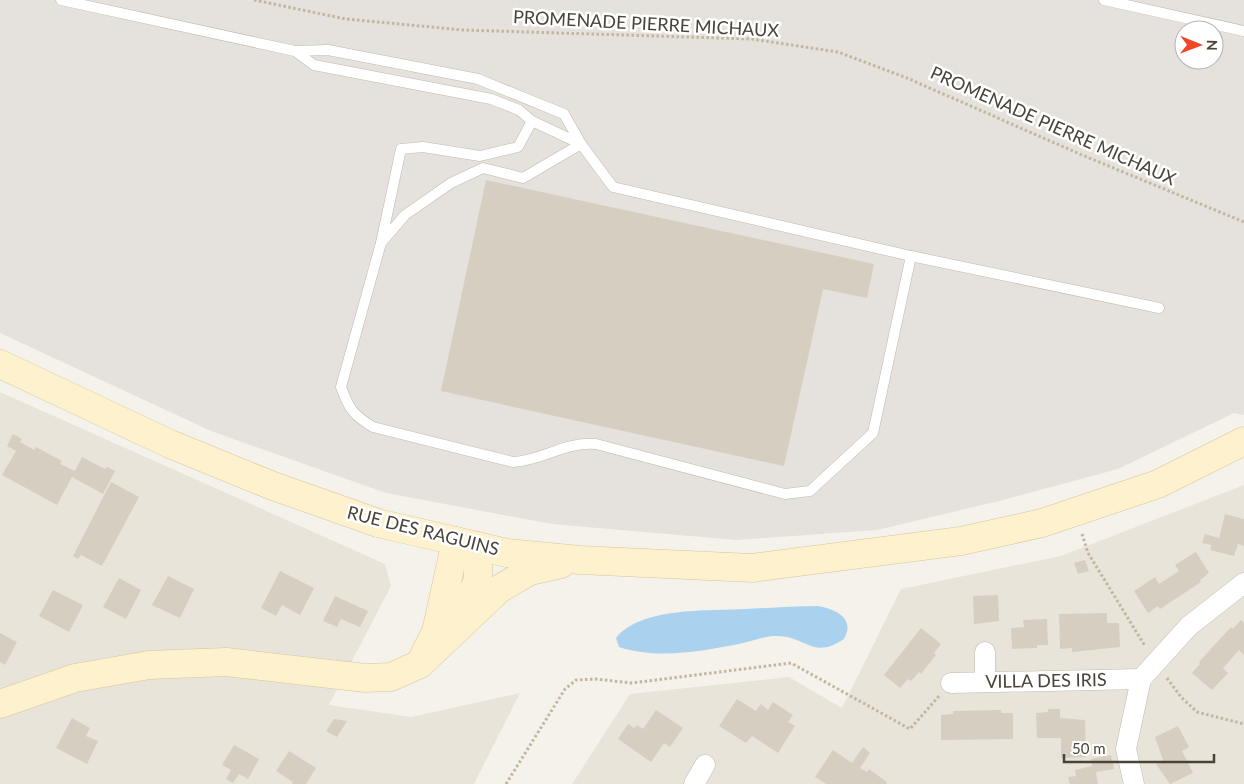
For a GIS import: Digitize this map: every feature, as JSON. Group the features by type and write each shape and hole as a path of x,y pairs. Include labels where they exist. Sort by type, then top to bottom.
{"street":[{"name":"RUE DES RAGUINS","path":"0,364 170,444 273,486 378,523 508,553 580,560 752,568 961,542 1042,523 1158,484 1244,441"},
{"path":"443,642 468,603 478,581 467,544"},
{"path":"420,664 436,632 467,544"},
{"path":"0,704 75,678 149,665 226,662 365,678 392,677 420,664 500,590 530,572 580,560"},
{"path":"1134,784 1126,749 1141,679 1189,626 1244,583"},
{"path":"984,682 985,652"},
{"name":"VILLA DES IRIS","path":"951,683 1141,679"},
{"path":"694,784 705,765"}],"lane":[{"path":"60,0 295,51 328,50 478,79 564,114 581,144 613,186 911,256 1159,308"},
{"path":"1104,0 1244,31"},
{"path":"295,51 314,65 491,99 518,110 532,121 581,144"},
{"path":"532,121 518,147 480,156 423,147 401,149 381,243 342,387 348,408 359,419 373,427 513,462 528,461 570,445 596,444 785,494 810,491 873,433 911,256"},
{"path":"381,243 405,215 451,183 483,168 523,178 581,144"}],"path":[{"name":"PROMENADE PIERRE MICHAUX","path":"254,0 346,19 462,30 752,39 838,52 907,78 1082,155 1244,222"},
{"path":"1075,513 1088,553 1156,663 1181,697 1197,712 1244,724"},
{"path":"506,784 564,689 576,680 595,679 632,683 791,663 910,729 951,683"}],"shaded area":[{"path":"0,0 1244,0 1244,415 1234,413 1118,469 999,501 877,530 736,540 552,524 386,493 211,431 0,333"},
{"path":"0,392 385,564 391,586 329,705 411,717 520,693 474,784 0,784"},
{"path":"1244,485 1244,784 572,784 630,694 789,677 842,708 901,589 1061,556"}],"water":[{"path":"818,606 837,612 846,620 847,625 844,639 824,648 784,636 773,636 713,649 666,654 634,651 619,647 616,638 627,628 641,621 676,613"}],"building":[{"path":"486,180 874,264 867,298 823,289 784,466 441,391"},
{"path":"13,434 22,439 20,442 34,450 36,447 62,461 60,464 75,471 82,457 105,469 107,467 115,471 103,494 72,477 57,505 2,475 16,451 7,446"},
{"path":"111,482 139,497 102,566 81,555 78,559 73,556"},
{"path":"1225,514 1244,519 1244,546 1238,544 1234,556 1210,550 1211,545 1202,543 1205,534 1219,538"},
{"path":"1196,552 1209,573 1200,580 1201,582 1160,609 1158,606 1148,613 1134,591 1155,577 1159,584 1179,571 1175,565"},
{"path":"1085,560 1089,571 1078,574 1074,563"},
{"path":"280,571 314,588 300,615 282,605 276,616 261,608"},
{"path":"168,576 194,589 180,618 152,605"},
{"path":"119,578 141,590 126,619 103,607"},
{"path":"53,590 83,605 69,632 39,616"},
{"path":"998,595 999,621 974,624 973,596"},
{"path":"335,596 368,611 360,627 341,619 337,627 323,621"},
{"path":"1107,613 1107,623 1119,623 1120,647 1072,652 1072,648 1060,649 1059,614"},
{"path":"1047,619 1048,645 1037,645 1037,648 1012,649 1011,628 1024,627 1023,620"},
{"path":"1241,620 1244,623 1244,655 1239,650 1223,668 1228,673 1212,690 1192,673 1200,664 1199,662 1231,627 1233,629"},
{"path":"921,628 941,644 934,653 936,655 921,674 919,672 911,681 908,679 900,688 884,675"},
{"path":"0,633 17,642 5,665 0,662"},
{"path":"737,699 756,711 761,704 768,710 773,702 793,715 788,722 795,726 778,753 752,736 746,743 719,726"},
{"path":"1048,709 1060,709 1060,718 1085,720 1086,757 1061,758 1061,738 1037,738 1036,713 1048,712"},
{"path":"656,710 683,728 670,747 664,743 651,762 618,739 628,724 634,728 637,725 643,729"},
{"path":"1001,710 1001,713 1013,713 1013,739 941,740 941,715 953,714 953,711"},
{"path":"72,718 90,728 86,736 98,741 87,764 56,748"},
{"path":"334,719 347,721 337,737 326,731"},
{"path":"1178,726 1189,747 1182,751 1193,773 1170,784 1156,764 1163,760 1155,737"},
{"path":"234,745 259,759 248,779 239,774 233,783 226,779 231,770 222,765"},
{"path":"863,747 870,753 860,768 867,772 869,769 887,782 886,784 826,784 815,777 833,750 852,763"},
{"path":"289,751 316,768 306,784 292,784 293,782 276,771"},
{"path":"1111,755 1114,769 1096,772 1098,784 1070,784 1068,777 1076,776 1075,770 1092,766 1091,759"}]}
